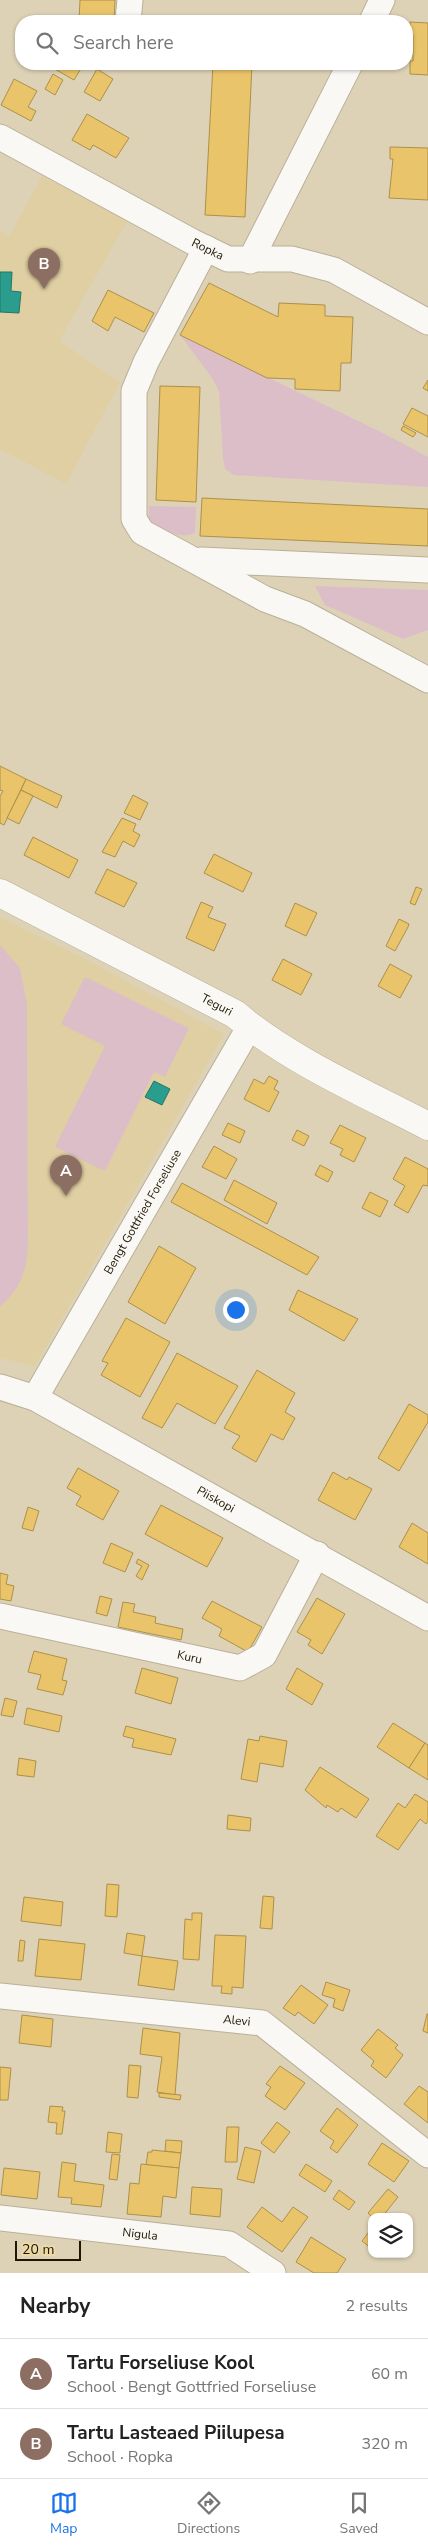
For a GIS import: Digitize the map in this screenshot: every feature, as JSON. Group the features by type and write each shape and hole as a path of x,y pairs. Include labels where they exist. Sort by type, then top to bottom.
{"street":[{"path":"129,15 130,0"},
{"path":"375,15 382,0"},
{"path":"250,260 347,70"},
{"name":"Ropka","path":"0,137 228,259 292,259 334,270 428,322"},
{"path":"206,248 146,362 134,391 134,519 142,532 265,598 314,619 428,680"},
{"path":"194,560 428,570"},
{"name":"Teguri","path":"0,893 235,1014 250,1026 330,1076 428,1126"},
{"name":"Bengt Gottfried Forseliuse","path":"35,1398 250,1026"},
{"name":"Piiskopi","path":"0,1387 35,1398 317,1554 428,1618"},
{"name":"Kuru","path":"0,1616 240,1668 264,1655 317,1554"},
{"name":"Alevi","path":"0,1996 262,2024 428,2155"},
{"name":"Nigula","path":"0,2218 229,2244 273,2273"}],"shaded area":[{"path":"42,176 127,221 59,341 120,382 66,484 0,449 0,231 9,237"},
{"path":"180,335 383,433 428,457 428,487 234,475 225,469 223,458 219,391 212,378"},
{"path":"149,506 196,507 195,533 178,535 154,525 149,522"},
{"path":"315,586 428,590 428,630 403,639 325,605"},
{"path":"0,917 87,960 224,1034 35,1366 0,1358"},
{"path":"0,945 20,968 27,1004 28,1246 26,1264 21,1280 7,1301 0,1307"},
{"path":"85,977 189,1028 165,1077 154,1072 105,1171 55,1147 105,1046 61,1024"}],"building: Homes":[{"path":"80,0 115,0 114,15 79,15"},
{"path":"413,22 428,23 428,75 410,74 410,70 413,70"},
{"path":"56,70 80,70 74,80"},
{"path":"96,70 113,79 100,101 84,92"},
{"path":"213,70 252,70 245,217 205,215"},
{"path":"53,74 63,80 55,95 45,89"},
{"path":"14,79 37,91 28,107 36,111 31,121 1,105"},
{"path":"87,114 129,138 116,158 93,145 90,150 72,140"},
{"path":"390,147 428,148 428,200 389,198 393,159 390,159"},
{"path":"209,283 278,317 279,303 325,305 325,316 353,317 351,363 341,363 340,391 295,389 295,379 267,378 180,335"},
{"path":"108,290 154,313 144,332 115,317 108,331 92,321"},
{"path":"428,380 428,391 423,388"},
{"path":"160,386 200,387 196,502 156,500"},
{"path":"412,408 428,416 428,437 403,424"},
{"path":"403,426 416,433 413,437 401,430"},
{"path":"202,498 428,509 428,546 200,536"},
{"path":"0,766 26,779 4,825 0,823 0,796 3,791 0,790"},
{"path":"26,779 62,796 57,808 21,790"},
{"path":"21,790 33,796 19,824 7,818"},
{"path":"133,795 148,803 140,820 124,813"},
{"path":"122,818 136,824 133,831 140,835 134,847 123,841 115,857 102,852"},
{"path":"33,837 78,860 69,878 24,855"},
{"path":"214,854 252,873 243,892 204,873"},
{"path":"107,869 137,883 124,907 95,893"},
{"path":"416,887 422,889 415,905 410,903"},
{"path":"201,902 213,907 208,917 226,924 214,951 186,938"},
{"path":"295,903 317,913 306,936 285,926"},
{"path":"399,919 409,924 395,951 386,946"},
{"path":"283,959 312,974 301,995 272,980"},
{"path":"390,964 412,976 400,998 378,986"},
{"path":"269,1076 278,1081 274,1089 279,1092 269,1112 244,1099 254,1079 264,1084"},
{"path":"228,1123 245,1131 240,1143 222,1135"},
{"path":"340,1125 366,1138 354,1162 340,1155 343,1149 330,1143"},
{"path":"297,1130 309,1136 304,1146 292,1140"},
{"path":"214,1146 237,1159 226,1179 202,1167"},
{"path":"405,1157 428,1169 428,1186 423,1185 408,1213 394,1205 405,1186 393,1179"},
{"path":"320,1165 333,1172 328,1182 315,1175"},
{"path":"234,1180 277,1203 267,1224 224,1200"},
{"path":"182,1183 319,1257 307,1275 171,1202"},
{"path":"370,1192 388,1201 380,1217 362,1208"},
{"path":"159,1246 196,1268 165,1324 128,1302"},
{"path":"298,1290 358,1319 344,1341 289,1310"},
{"path":"126,1318 170,1342 140,1397 101,1375 108,1363 102,1361"},
{"path":"177,1353 238,1386 215,1424 177,1403 162,1428 142,1418"},
{"path":"257,1370 295,1393 285,1412 295,1418 283,1440 271,1434 256,1462 232,1448 240,1436 224,1428"},
{"path":"409,1404 428,1415 428,1422 399,1471 378,1458"},
{"path":"78,1468 119,1491 103,1520 76,1505 81,1496 67,1488"},
{"path":"333,1472 347,1480 349,1477 372,1489 355,1520 318,1500"},
{"path":"161,1505 223,1538 207,1567 145,1534"},
{"path":"28,1507 39,1511 33,1531 22,1528"},
{"path":"412,1523 428,1533 428,1564 399,1547"},
{"path":"111,1543 133,1553 125,1572 103,1563"},
{"path":"138,1559 149,1565 142,1580 136,1576 142,1566 136,1563"},
{"path":"0,1573 8,1575 6,1584 14,1586 11,1601 0,1599"},
{"path":"100,1596 112,1599 107,1616 96,1613"},
{"path":"317,1598 345,1614 322,1654 308,1645 311,1640 297,1632"},
{"path":"212,1601 262,1627 248,1652 219,1636 222,1629 202,1618"},
{"path":"123,1602 135,1604 133,1612 156,1617 155,1623 183,1629 181,1640 118,1627"},
{"path":"34,1651 67,1659 62,1680 67,1681 63,1695 37,1689 41,1675 28,1672"},
{"path":"142,1668 178,1678 171,1704 135,1693"},
{"path":"297,1668 323,1684 312,1705 286,1689"},
{"path":"5,1698 17,1701 13,1717 1,1715"},
{"path":"27,1708 62,1716 59,1732 24,1724"},
{"path":"393,1723 425,1743 409,1768 377,1747"},
{"path":"126,1726 176,1739 171,1755 132,1747 134,1739 123,1736"},
{"path":"260,1736 287,1741 283,1767 260,1763 257,1782 241,1779 248,1739 259,1741"},
{"path":"425,1743 428,1745 428,1780 409,1768"},
{"path":"19,1758 36,1761 34,1777 17,1775"},
{"path":"320,1767 369,1799 356,1818 341,1808 338,1812 327,1805 326,1808 305,1790"},
{"path":"415,1794 428,1802 428,1821 426,1824 420,1819 398,1850 376,1836 398,1803 405,1808"},
{"path":"228,1815 251,1818 250,1831 227,1829"},
{"path":"107,1884 119,1885 117,1917 105,1916"},
{"path":"263,1896 274,1897 272,1929 260,1928"},
{"path":"24,1897 63,1902 61,1926 21,1921"},
{"path":"192,1913 202,1913 199,1960 183,1959 185,1919 192,1920"},
{"path":"127,1933 145,1936 142,1956 124,1953"},
{"path":"215,1935 246,1936 243,1988 232,1987 232,1994 221,1993 222,1986 212,1986"},
{"path":"39,1939 85,1944 81,1980 35,1976"},
{"path":"20,1940 25,1941 23,1961 18,1961"},
{"path":"142,1956 178,1961 174,1990 138,1985"},
{"path":"326,1982 350,1990 343,2011 333,2007 335,1999 322,1995"},
{"path":"301,1985 328,2005 314,2024 298,2012 295,2016 283,2008"},
{"path":"428,2014 428,2033 423,2031"},
{"path":"22,2015 53,2019 51,2047 19,2043"},
{"path":"143,2028 180,2033 175,2095 157,2092 162,2057 140,2054"},
{"path":"378,2029 398,2045 395,2048 403,2055 386,2078 371,2066 374,2061 361,2050"},
{"path":"129,2065 141,2066 138,2098 127,2097"},
{"path":"280,2066 305,2083 285,2110 265,2096 271,2087 266,2084"},
{"path":"0,2067 11,2068 8,2100 0,2100"},
{"path":"419,2086 428,2092 428,2123 404,2104"},
{"path":"159,2093 181,2095 180,2100 159,2097"},
{"path":"50,2106 63,2107 62,2111 65,2111 62,2134 56,2134 57,2123 48,2122"},
{"path":"337,2108 358,2125 337,2153 330,2148 334,2141 320,2131"},
{"path":"277,2122 290,2132 274,2153 261,2143"},
{"path":"227,2127 239,2127 237,2162 225,2162"},
{"path":"108,2132 122,2134 120,2153 106,2152"},
{"path":"166,2140 182,2141 181,2153 165,2151"},
{"path":"382,2143 409,2161 394,2182 368,2164"},
{"path":"245,2147 261,2151 254,2183 237,2179"},
{"path":"152,2150 181,2153 179,2168 146,2165 148,2152 152,2152"},
{"path":"112,2154 120,2155 117,2180 109,2179"},
{"path":"62,2162 76,2164 74,2181 104,2185 101,2207 71,2204 72,2198 58,2197"},
{"path":"141,2164 179,2168 176,2198 163,2196 161,2217 127,2214 130,2183 139,2184"},
{"path":"306,2164 332,2181 325,2192 299,2175"},
{"path":"4,2168 40,2172 37,2199 1,2195"},
{"path":"192,2187 222,2189 220,2217 190,2214"},
{"path":"388,2189 398,2197 385,2213 368,2213"},
{"path":"339,2190 355,2202 349,2210 333,2199"},
{"path":"262,2207 282,2222 293,2207 308,2217 282,2252 247,2227"},
{"path":"368,2233 368,2246 362,2241"},
{"path":"311,2237 346,2259 337,2273 314,2273 296,2262"}],"building: Schools":[{"path":"0,272 12,272 11,291 21,292 19,313 0,312"},
{"path":"154,1081 170,1089 162,1105 145,1097"}],"place":[{"name":"Tartu Lasteaed Piilupesa","path":"44,289"},
{"name":"Tartu Forseliuse Kool","path":"66,1196"}]}
